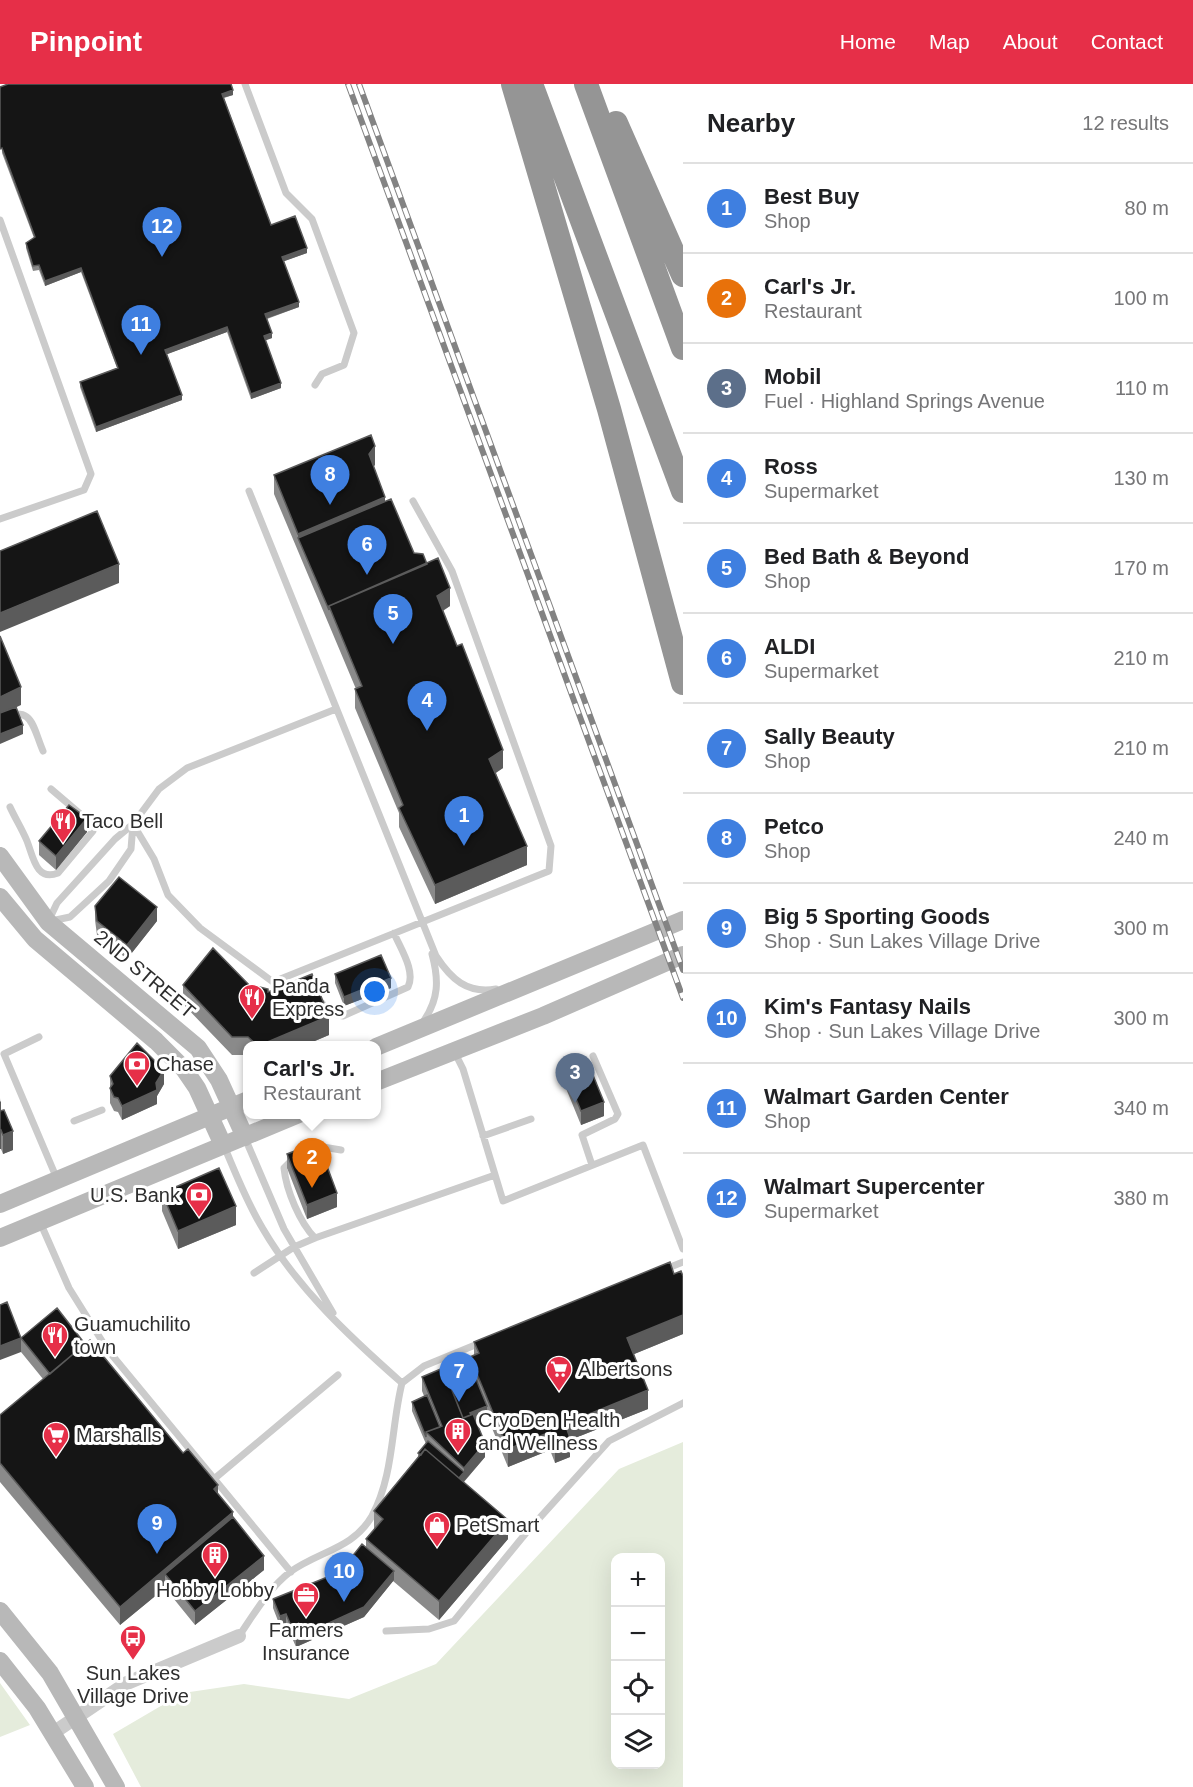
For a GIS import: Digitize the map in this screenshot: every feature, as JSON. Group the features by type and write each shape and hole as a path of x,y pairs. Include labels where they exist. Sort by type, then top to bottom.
{"highway":[{"path":"513,84 609,409 683,683"},
{"path":"531,84 683,490"},
{"path":"586,84 683,348"},
{"path":"599,84 683,275"}],"main road":[{"name":"2ND STREET","path":"0,856 48,922 198,1048 239,1104 245,1137"},
{"path":"0,897 35,939 169,1053 190,1077 223,1145"},
{"path":"384,1043 683,920"},
{"path":"381,1080 543,1016 683,955"},
{"path":"0,1204 239,1104"},
{"path":"0,1238 287,1119"},
{"path":"0,1611 50,1673 116,1787"},
{"path":"0,1660 53,1733 85,1787"}],"street":[{"path":"53,1733 127,1683 239,1636"}],"lane":[{"path":"245,84 286,193 312,219 354,333 344,365 322,374 315,385"},
{"path":"0,220 91,468 90,482 84,490 0,519"},
{"path":"249,492 428,940 438,984 434,1003 423,1022 384,1043"},
{"path":"133,824 154,859 168,895 200,928 273,982 549,871 551,846 452,571 413,501"},
{"path":"48,922 57,903 115,839 133,824 159,789 187,768 336,709"},
{"path":"0,718 15,712 23,712 29,717 43,751"},
{"path":"10,807 27,842 33,863 42,873 52,876 58,873 93,831 92,824 51,789"},
{"path":"48,922 70,917 109,881 131,849 133,824"},
{"path":"321,998 329,1013 343,1016 408,987 411,980 410,971 394,933"},
{"path":"428,940 447,974 462,986 486,991 525,985"},
{"path":"308,967 312,978"},
{"path":"39,1037 4,1054 57,1180"},
{"path":"454,1051 462,1069 503,1201 643,1145 683,1249"},
{"path":"592,1165 582,1135 615,1119 618,1114 593,1056"},
{"path":"74,1121 102,1110"},
{"path":"483,1136 531,1119"},
{"path":"245,1137 265,1189 294,1247 337,1320"},
{"path":"223,1145 262,1228 280,1256 314,1300 402,1383"},
{"path":"307,1153 323,1147 341,1150"},
{"path":"298,1157 289,1161 285,1173 307,1230 315,1238"},
{"path":"254,1274 294,1247 315,1238 495,1174"},
{"path":"40,1222 69,1288 107,1349 291,1572"},
{"path":"653,1274 683,1262"},
{"path":"239,1636 267,1596 291,1572 351,1541 371,1518 388,1477 402,1383 424,1366 487,1340"},
{"path":"214,1479 338,1376"},
{"path":"386,1631 429,1629 454,1621 526,1533 609,1441 683,1403"}],"green space":[{"path":"683,1442 683,1787 141,1787 113,1734 183,1693 244,1684 349,1699 436,1664 619,1469"},
{"path":"0,1683 30,1725 0,1737"}],"building":[{"path":"8,84 231,84 233,90 222,94 271,225 295,216 307,248 282,257 299,302 265,314 272,333 264,336 281,383 251,394 227,327 165,350 182,395 96,427 80,382 118,368 81,268 45,281 39,265 33,266 26,243 35,237 2,148 0,149 0,87"},
{"path":"371,435 375,446 369,454 385,497 298,534 274,475"},
{"path":"391,499 414,553 423,554 427,564 329,606 329,610 298,538"},
{"path":"97,511 119,564 0,613 0,551"},
{"path":"438,558 450,588 437,596 457,646 462,644 503,750 489,759 527,846 435,885 399,808 403,805 355,689 362,686 329,606"},
{"path":"0,636 21,687 0,697"},
{"path":"16,707 23,725 0,734 0,713"},
{"path":"69,805 87,818 56,856 39,841"},
{"path":"119,877 157,907 127,945 97,921 95,906"},
{"path":"213,948 253,989 256,986 268,989 268,992 312,974 329,1016 270,1041 252,1041 248,1037 232,1037 183,985"},
{"path":"381,955 391,978 344,997 335,974"},
{"name":"Chase","path":"137,1043 164,1070 156,1083 157,1090 122,1106 110,1088 113,1084 110,1076"},
{"path":"586,1058 604,1102 581,1111 563,1067"},
{"path":"4,1110 13,1131 3,1135 0,1131 0,1111"},
{"path":"318,1142 337,1193 307,1205 287,1154"},
{"path":"219,1168 236,1206 178,1231 162,1193"},
{"name":"Albertsons","path":"670,1262 674,1274 681,1271 683,1276 683,1315 627,1338 648,1390 565,1424 570,1438 555,1444 550,1432 508,1449 470,1357 479,1353 474,1342"},
{"path":"7,1302 21,1338 0,1346 0,1305"},
{"path":"57,1308 85,1344 50,1374 21,1338"},
{"path":"90,1340 183,1453 188,1449 218,1485 214,1489 233,1512 120,1607 0,1463 0,1415"},
{"path":"469,1362 487,1406 463,1418 445,1372"},
{"path":"443,1368 463,1418 473,1414 485,1443 464,1468 426,1432 442,1426 422,1377"},
{"path":"427,1395 440,1427 426,1432 426,1437 412,1402"},
{"path":"428,1441 464,1472 459,1478 425,1449 421,1455 418,1453"},
{"name":"PetSmart","path":"425,1449 508,1520 439,1601 366,1539 383,1519 374,1511"},
{"name":"Hobby Lobby","path":"233,1517 264,1556 195,1611 165,1574"},
{"path":"362,1544 394,1571 364,1607 296,1638 286,1614 280,1616 273,1599 340,1572"}],"railway":[{"path":"348,84 683,998"},
{"path":"359,84 683,970"}],"place":[{"name":"Walmart Supercenter","path":"162,257"},
{"name":"Walmart Garden Center","path":"141,355"},
{"name":"Petco","path":"330,505"},
{"name":"ALDI","path":"367,575"},
{"name":"Bed Bath & Beyond","path":"393,644"},
{"name":"Ross","path":"427,731"},
{"name":"Taco Bell","path":"63,844"},
{"name":"Best Buy","path":"464,846"},
{"name":"Panda Express","path":"252,1020"},
{"name":"Chase","path":"137,1087"},
{"name":"Mobil","path":"575,1103"},
{"name":"Carl's Jr.","path":"312,1188"},
{"name":"U.S. Bank","path":"199,1218"},
{"name":"Guamuchilito town","path":"55,1358"},
{"name":"Albertsons","path":"559,1392"},
{"name":"Sally Beauty","path":"459,1402"},
{"name":"CryoDen Health and Wellness","path":"458,1454"},
{"name":"Marshalls","path":"56,1458"},
{"name":"PetSmart","path":"437,1548"},
{"name":"Big 5 Sporting Goods","path":"157,1554"},
{"name":"Hobby Lobby","path":"215,1578"},
{"name":"Kim's Fantasy Nails","path":"344,1602"},
{"name":"Farmers Insurance","path":"306,1618"},
{"name":"Sun Lakes Village Drive","path":"133,1661"}]}
